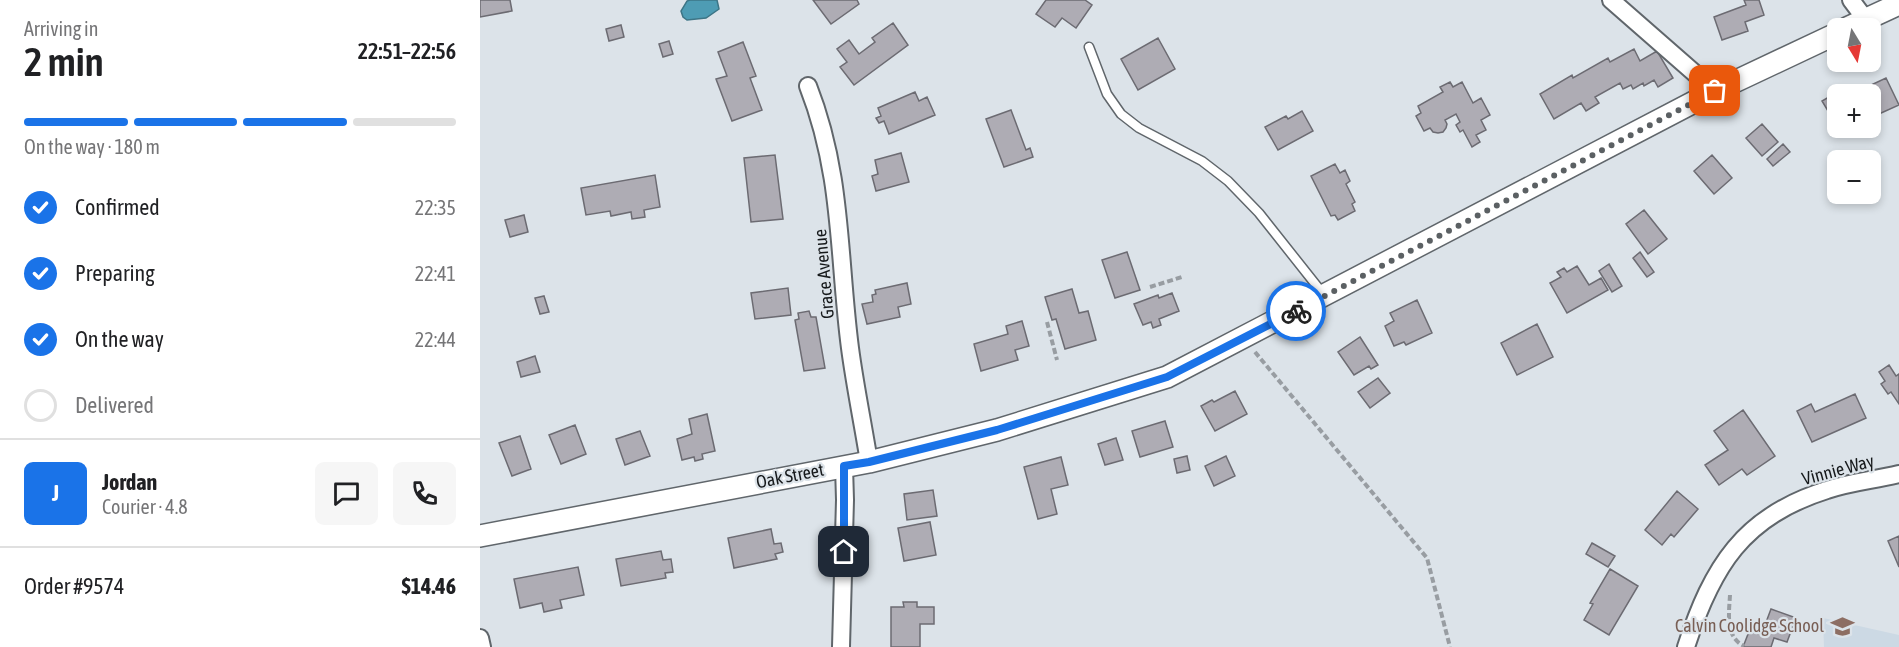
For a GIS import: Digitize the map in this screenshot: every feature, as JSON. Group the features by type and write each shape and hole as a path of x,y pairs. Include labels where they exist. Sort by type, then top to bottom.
{"street":[{"path":"1611,0 1715,91"},
{"path":"1851,0 1856,18"},
{"path":"1870,18 1899,4"},
{"name":"Oak Street","path":"480,536 869,462 997,430 1167,377 1715,91 1827,38"},
{"name":"Grace Avenue","path":"808,86 825,134 834,180 850,349 869,462"},
{"path":"841,647 844,466"},
{"name":"Vinnie Way","path":"1686,647 1696,615 1710,584 1740,541 1758,523 1780,509 1829,489 1899,474"},
{"path":"480,638 482,647"}],"lane":[{"path":"1089,47 1107,94 1121,114 1139,128 1202,161 1228,181 1259,213 1325,296"}],"path":[{"path":"1150,287 1182,277"},
{"path":"1047,322 1057,360"},
{"path":"1243,338 1427,558 1450,647"},
{"path":"1730,595 1731,633 1737,643 1744,646"}],"shaded area":[{"name":"Calvin Coolidge School","path":"1823,618 1899,635 1899,647 1824,647"}],"water":[{"path":"690,0 717,0 719,9 706,18 687,20 681,11"}],"building":[{"path":"480,0 510,0 512,11 480,17"},
{"path":"813,0 857,0 859,4 831,24"},
{"path":"1046,0 1085,0 1092,5 1076,28 1062,18 1055,27 1036,14"},
{"path":"1744,0 1759,0 1764,15 1745,22 1748,31 1722,40 1714,17 1746,5"},
{"path":"893,23 908,45 854,85 840,67 847,62 837,49 849,40 859,54 875,42 872,38"},
{"path":"621,25 624,37 609,41 606,29"},
{"path":"1158,38 1175,69 1138,90 1121,59"},
{"path":"669,41 673,54 663,57 659,44"},
{"path":"743,42 756,76 750,78 762,110 732,121 716,79 727,76 718,52"},
{"path":"1634,49 1640,61 1657,51 1673,78 1658,87 1654,80 1633,89 1631,85 1623,89 1620,83 1595,97 1599,103 1586,111 1581,103 1554,119 1540,94 1572,75 1573,78 1608,58 1610,62"},
{"path":"1886,78 1899,105 1881,113 1881,84 1873,84"},
{"path":"1450,82 1453,87 1462,82 1473,103 1481,98 1490,115 1481,120 1486,130 1476,135 1480,142 1472,147 1463,130 1460,132 1456,125 1460,122 1456,114 1445,120 1446,128 1443,132 1438,133 1433,132 1430,128 1424,131 1416,116 1421,113 1418,106 1443,92 1440,87"},
{"path":"915,92 919,101 927,97 935,115 889,134 884,121 879,123 876,118 881,116 878,108"},
{"path":"1827,98 1827,109 1822,101"},
{"path":"1011,110 1026,150 1030,148 1033,157 1004,167 986,119"},
{"path":"1302,111 1313,131 1278,150 1265,127"},
{"path":"1762,124 1778,142 1762,156 1746,138"},
{"path":"1783,144 1790,152 1773,166 1767,159"},
{"path":"901,153 909,182 876,191 872,176 878,174 875,160"},
{"path":"775,155 783,219 751,222 744,158"},
{"path":"1712,155 1732,178 1714,194 1694,171"},
{"path":"1335,164 1340,173 1345,170 1350,181 1346,184 1355,202 1352,204 1355,211 1338,220 1335,215 1331,216 1311,176"},
{"path":"655,175 660,207 644,210 645,217 632,219 631,212 611,216 610,211 586,215 581,188"},
{"path":"1644,210 1667,239 1648,254 1626,224"},
{"path":"524,215 528,232 510,237 505,220"},
{"path":"1127,252 1140,290 1115,298 1102,260"},
{"path":"1640,252 1654,272 1647,277 1633,258"},
{"path":"1609,264 1622,286 1612,292 1599,271"},
{"path":"1577,266 1589,285 1601,278 1608,290 1567,313 1550,283 1561,277 1557,272 1564,268 1567,272"},
{"path":"907,283 911,304 898,307 900,317 867,324 862,304 873,302 872,295 876,294 875,290"},
{"path":"788,288 791,315 755,319 751,293"},
{"path":"1072,289 1079,313 1088,311 1096,340 1065,349 1056,319 1052,320 1045,297"},
{"path":"1172,293 1179,311 1159,319 1161,325 1153,328 1151,322 1143,325 1134,304 1158,295 1159,298"},
{"path":"544,296 549,312 540,314 535,298"},
{"path":"1417,300 1432,333 1406,345 1404,342 1394,346 1385,326 1394,321 1390,313"},
{"path":"809,311 811,317 816,317 825,368 804,371 795,320 799,319 798,313"},
{"path":"1022,321 1029,346 1015,350 1018,360 981,371 974,344 1008,334 1006,326"},
{"path":"1537,324 1553,357 1517,375 1501,343"},
{"path":"1360,337 1378,365 1371,369 1369,366 1354,375 1338,352"},
{"path":"535,356 540,372 521,377 517,362"},
{"path":"1889,365 1896,376 1899,374 1899,404 1891,392 1888,394 1881,384 1885,381 1879,372"},
{"path":"1378,378 1390,393 1370,408 1358,392"},
{"path":"1235,391 1247,414 1215,431 1201,406"},
{"path":"1855,394 1866,418 1812,442 1797,411 1811,404 1815,412"},
{"path":"1743,410 1775,456 1747,475 1742,469 1719,485 1705,465 1728,450 1714,431"},
{"path":"707,414 715,451 702,454 703,459 695,461 694,457 682,460 677,439 692,434 689,419"},
{"path":"1165,421 1173,447 1140,457 1132,431"},
{"path":"575,425 586,454 561,464 549,435"},
{"path":"640,431 650,456 625,465 616,439"},
{"path":"520,436 531,469 512,476 499,443"},
{"path":"1116,438 1123,460 1105,465 1098,444"},
{"path":"1187,456 1190,470 1177,473 1174,459"},
{"path":"1226,456 1235,476 1214,486 1205,466"},
{"path":"1061,457 1068,485 1051,489 1057,514 1038,519 1024,467"},
{"path":"933,490 937,516 907,520 904,494"},
{"path":"1677,491 1698,509 1674,537 1671,534 1662,545 1645,530"},
{"path":"930,522 936,555 904,561 898,528"},
{"path":"771,529 774,544 781,543 783,552 775,554 777,559 734,568 728,538"},
{"path":"1899,536 1899,567 1888,541"},
{"path":"1592,543 1615,556 1608,567 1586,554"},
{"path":"661,551 663,560 671,559 673,572 665,573 666,578 621,586 616,559"},
{"path":"578,567 584,595 560,600 562,608 544,612 542,603 520,608 514,579"},
{"path":"1610,569 1638,586 1609,635 1584,620 1593,604 1590,603"},
{"path":"903,602 917,602 917,607 934,607 934,624 920,624 920,647 891,647 891,607 904,607"},
{"path":"1771,609 1796,618 1787,642 1774,638 1771,647 1743,647 1750,629 1762,633"}],"way so far":[{"path":"1296,311 1715,91"}],"place":[{"name":"Calvin Coolidge School","path":"1842,626"}],"route":[{"path":"844,552 844,466 869,462 997,430 1167,377 1296,311"}]}
